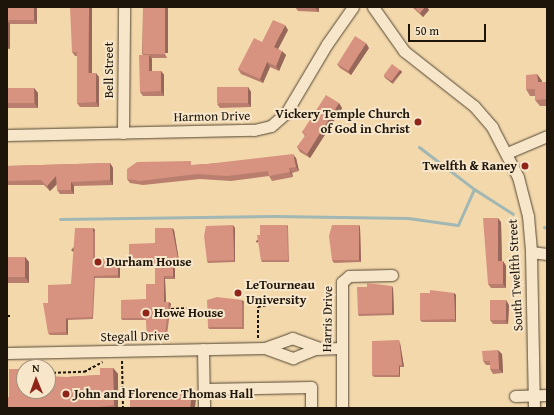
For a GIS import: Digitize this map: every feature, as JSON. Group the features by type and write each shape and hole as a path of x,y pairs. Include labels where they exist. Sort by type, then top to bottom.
{"street":[{"name":"Bell Street","path":"123,133 124,7"},
{"name":"Harmon Drive","path":"7,135 254,130 277,123 354,7"},
{"name":"South Twelfth Street","path":"373,7 404,51 474,106 507,153 524,195 531,252 534,408"},
{"path":"507,153 547,136"},
{"path":"531,252 547,254"},
{"name":"Harris Drive","path":"342,408 341,348 343,280 349,276 392,275"},
{"name":"Stegall Drive","path":"7,353 203,350 261,345 292,338 320,348 341,348"},
{"name":"Stegall Drive","path":"261,345 293,358 320,348"},
{"path":"203,350 204,408"},
{"path":"204,389 310,387 311,408"},
{"path":"515,396 547,396"}],"path":[{"path":"261,345 258,307 275,303"},
{"path":"171,309 188,308"},
{"path":"56,373 84,372 108,359"},
{"path":"115,359 129,359"},
{"path":"122,359 123,408"}],"building":[{"path":"7,7 34,7 34,20 7,20"},
{"path":"70,7 89,7 88,73 96,73 96,102 77,103 77,52 72,52"},
{"path":"143,7 165,7 165,54 143,54"},
{"path":"414,7 425,7 420,13"},
{"path":"273,20 285,25 274,47 282,51 276,66 267,62 260,79 238,69 254,38 262,42"},
{"path":"355,36 366,43 349,71 338,64"},
{"path":"139,55 149,55 149,71 161,71 161,91 140,92"},
{"path":"392,64 400,70 392,81 384,75"},
{"path":"537,74 538,82 547,82 547,99 535,100 535,89 526,89 526,75"},
{"path":"217,87 248,87 248,103 217,103"},
{"path":"7,88 34,88 34,103 7,103"},
{"path":"326,95 339,103 307,154 297,147 306,135 302,132"},
{"path":"293,154 296,167 289,168 290,172 269,176 268,171 227,176 197,174 140,181 127,179 127,169 137,162 191,161 191,165"},
{"path":"110,163 110,180 71,182 71,190 57,190 56,176 47,186 41,180 7,181 7,166"},
{"path":"483,218 498,218 498,261 503,261 503,284 488,284"},
{"path":"233,225 234,260 207,261 204,236 206,226"},
{"path":"260,225 287,225 288,260 261,260 257,235 260,235"},
{"path":"332,225 359,225 359,260 332,260 329,236"},
{"path":"75,228 93,228 93,259 118,258 118,275 94,276 92,317 66,318 66,332 48,333 43,303 48,303 48,285 71,284"},
{"path":"155,228 172,228 178,259 173,259 173,276 164,276 164,302 169,302 165,333 147,333 146,318 121,318 121,300 146,299 146,284 155,284 155,261 129,262 129,244 155,243"},
{"path":"7,257 25,257 25,277 7,277"},
{"path":"367,283 392,286 392,313 358,314 357,287 367,287"},
{"path":"430,290 454,293 455,319 420,320 420,293 430,293"},
{"path":"217,297 242,300 242,327 208,327 207,300"},
{"path":"490,300 506,300 506,320 490,320"},
{"path":"399,340 402,365 399,365 399,375 372,375 372,341"},
{"path":"498,350 499,369 490,369 490,361 483,361 482,351"},
{"name":"John and Florence Thomas Hall","path":"100,368 113,368 114,405 90,408 7,408 7,397 9,397 9,369 16,369 16,399 56,399 56,376 100,375"},
{"path":"191,392 190,408 130,408 130,394"}],"waterway":[{"path":"419,147 474,189"},
{"path":"60,219 274,216 408,218 458,225 474,189 513,214"}],"place":[{"name":"Vickery Temple Church of God in Christ","path":"418,122"},
{"name":"Twelfth & Raney","path":"525,166"},
{"name":"Durham House","path":"98,262"},
{"name":"LeTourneau University","path":"238,293"},
{"name":"Howe House","path":"146,313"},
{"name":"John and Florence Thomas Hall","path":"66,394"}]}
